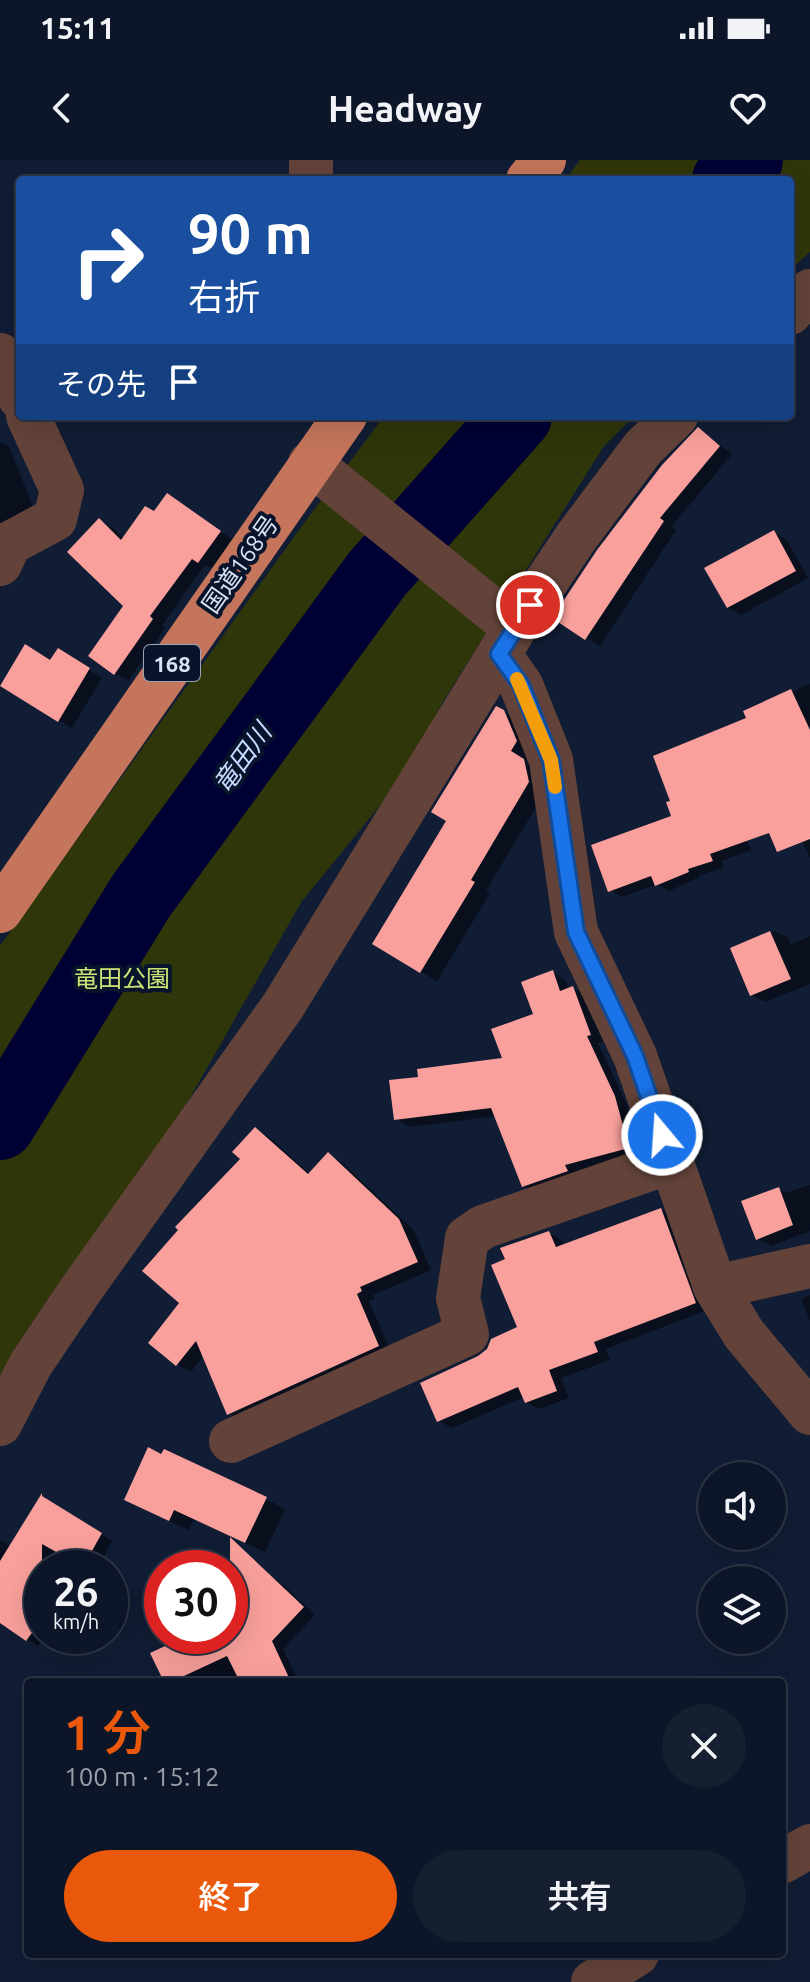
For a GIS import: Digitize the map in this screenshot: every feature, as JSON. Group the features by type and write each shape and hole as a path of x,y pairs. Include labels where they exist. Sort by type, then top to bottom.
{"highway":[{"path":"531,176 544,160"},
{"name":"国道168号","path":"2,901 317,468 339,420"}],"street":[{"path":"794,309 810,291"},
{"path":"0,355 16,389"},
{"path":"0,564 10,543 55,519 62,490 30,420"},
{"path":"0,1424 31,1364 72,1303 283,1006 507,641 577,536 643,448 672,420"},
{"path":"317,468 470,589 507,641 551,760 576,932 635,1056 715,1287 744,1334 810,1413"},
{"path":"231,1441 467,1334 458,1298 460,1283 467,1238 483,1227 670,1162"},
{"path":"715,1287 810,1266"},
{"path":"786,1860 810,1846"},
{"path":"593,1982 631,1958"}],"green space":[{"path":"580,160 810,160 810,252 794,266 794,176 568,176"},
{"name":"竜田公園","path":"381,420 630,420 604,446 444,700 404,776 302,901 166,1140 0,1385 0,946"}],"building":[{"path":"698,427 720,446 660,518 664,521 585,640 552,618 597,550 662,465"},
{"path":"167,493 221,531 198,563 192,559 150,616 153,619 114,675 88,656 123,606 67,552 99,518 121,540 145,506 154,511"},
{"path":"774,530 796,571 727,608 704,568"},
{"path":"25,644 50,660 58,648 90,668 58,722 0,686"},
{"path":"791,689 810,730 810,839 777,852 769,833 710,854 713,861 688,869 689,872 655,886 651,876 608,892 591,845 671,816 666,802 670,801 653,756 746,718 743,711"},
{"path":"496,706 504,710 517,741 511,751 524,759 529,782 471,880 475,882 420,973 372,944 446,821 431,812"},
{"path":"770,931 791,979 750,996 730,948"},
{"path":"553,970 560,991 573,986 591,1035 587,1036 615,1096 629,1148 565,1165 568,1171 522,1187 491,1108 394,1120 389,1080 418,1077 417,1069 502,1058 491,1029 533,1014 521,982"},
{"path":"255,1127 308,1174 328,1152 399,1219 418,1262 360,1287 362,1291 357,1294 379,1346 227,1415 196,1341 176,1366 148,1343 179,1303 142,1271 178,1230 175,1227 240,1159 232,1152"},
{"path":"779,1187 793,1225 756,1240 741,1201"},
{"path":"661,1208 696,1303 594,1342 598,1352 549,1370 557,1391 525,1403 518,1387 437,1422 420,1383 478,1356 487,1349 491,1339 517,1327 491,1265 505,1259 500,1248 549,1231 556,1247"},
{"path":"148,1447 161,1454 164,1449 267,1497 245,1543 174,1510 169,1521 124,1500"},
{"path":"42,1493 42,1496 102,1533 92,1550 53,1550 42,1544 42,1550 24,1550 24,1640 0,1623 0,1561"},
{"path":"230,1537 244,1550 230,1550"},
{"path":"248,1554 304,1607 272,1641 289,1678 238,1678 227,1656 180,1678 162,1678 150,1654 248,1654"}],"waterway":[{"name":"竜田川","path":"731,176 748,160"},
{"name":"竜田川","path":"0,1125 141,896 377,574 513,420"}],"slow traffic":[{"path":"517,679 551,760 555,787"}],"route":[{"path":"530,605 499,654 521,685 551,760 576,932 635,1056 662,1135"}]}
